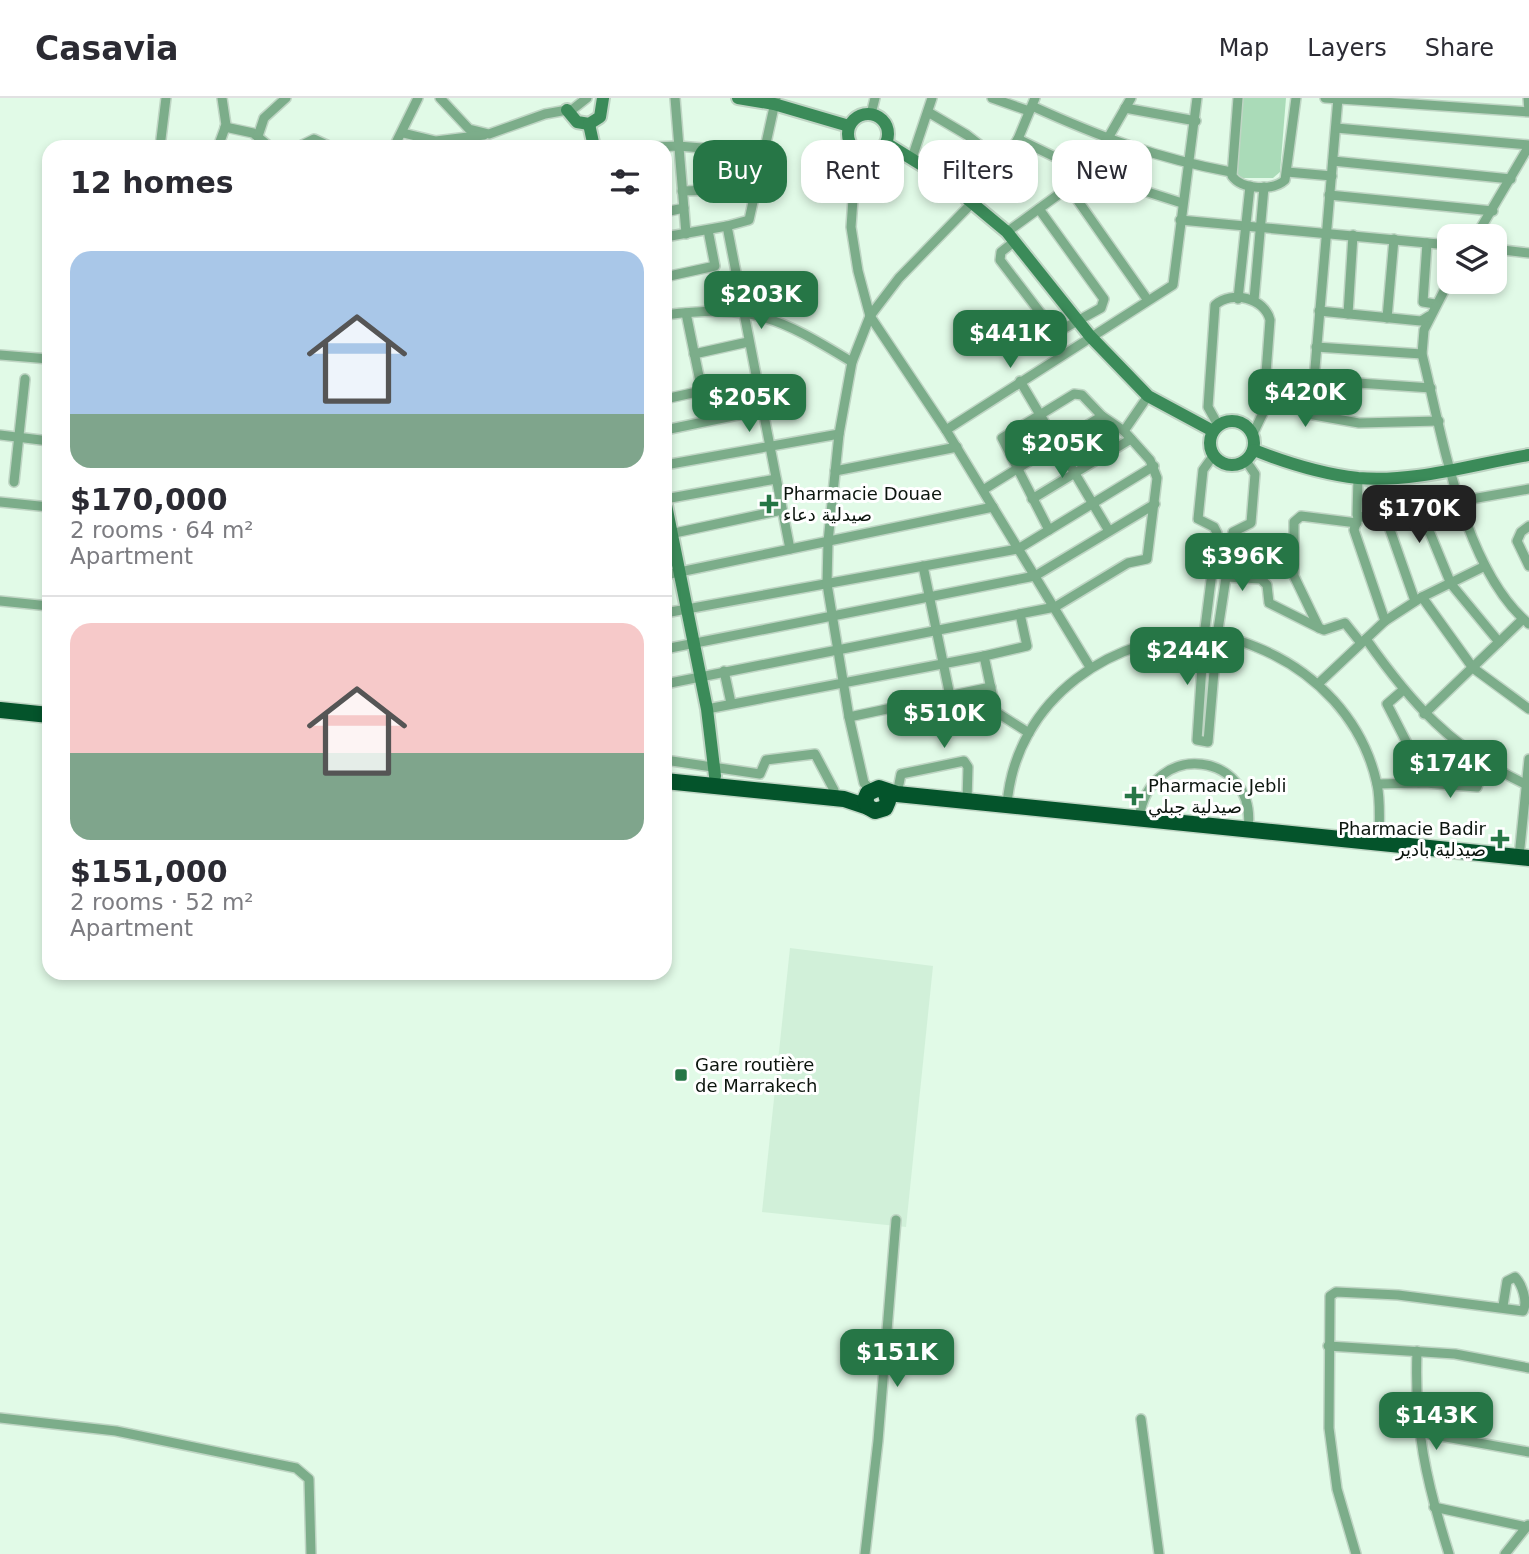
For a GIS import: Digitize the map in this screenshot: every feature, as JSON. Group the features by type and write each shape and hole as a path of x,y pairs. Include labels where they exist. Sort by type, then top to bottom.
{"highway":[{"path":"0,710 42,714"},
{"path":"672,771 715,772 880,796 967,801 1379,842 1526,862"},
{"path":"672,782 844,799 880,796 897,803 1526,862"}],"street":[{"path":"161,140 166,98"},
{"path":"220,140 226,112 222,98"},
{"path":"258,136 264,118 286,98"},
{"path":"398,140 418,98"},
{"path":"440,98 469,129 489,134"},
{"path":"444,140 489,134 566,110 587,98"},
{"path":"566,110 577,122 589,124 600,117 606,98"},
{"path":"675,98 687,234"},
{"path":"738,98 775,101 849,126"},
{"path":"871,114 875,98"},
{"path":"912,158 932,98"},
{"path":"992,98 1032,105 1106,140"},
{"path":"1109,140 1131,98"},
{"path":"946,430 1147,299 1173,285 1198,98"},
{"path":"1238,98 1231,172 1237,183 1264,187 1283,183 1287,172 1296,98"},
{"path":"1325,98 1529,112 1528,98"},
{"path":"1338,99 1314,380 1308,414 1359,423 1439,421"},
{"path":"766,140 775,101"},
{"path":"1032,105 1018,139 1052,156"},
{"path":"1125,108 1196,121"},
{"path":"928,112 973,140"},
{"path":"849,140 849,126 858,117 871,114 886,125 887,140"},
{"path":"589,124 592,140"},
{"path":"225,127 258,136 262,140"},
{"path":"1336,128 1529,146 1484,224"},
{"path":"403,133 432,140"},
{"path":"672,146 693,147"},
{"path":"904,153 918,162"},
{"path":"1152,153 1231,172"},
{"path":"1334,161 1511,179"},
{"path":"1287,172 1332,176"},
{"path":"1238,299 1250,186"},
{"path":"1254,300 1264,187"},
{"path":"682,191 693,191"},
{"path":"1152,193 1182,202"},
{"path":"1329,195 1493,211"},
{"path":"1039,209 1104,299 1101,307 1061,330 1052,328 1000,260 1001,252 1011,237 1039,209 1052,200"},
{"path":"672,236 749,220 753,203"},
{"path":"853,203 852,227 858,271 870,316 957,447 1090,667"},
{"path":"967,801 968,767 964,761 901,774 880,796 864,783 830,617 827,584 828,542 839,434 852,362 870,316 899,278 972,203"},
{"path":"974,203 1011,237 1090,336 1148,396 1216,428 1238,421 1253,434"},
{"path":"1080,203 1147,299"},
{"path":"672,211 684,208"},
{"path":"1180,220 1437,244"},
{"path":"727,226 790,549"},
{"path":"672,276 712,269 715,262 709,230"},
{"path":"1348,314 1353,235"},
{"path":"1387,318 1394,239"},
{"path":"1424,714 1499,642 1526,622 1485,566 1460,501 1430,388 1422,354 1427,243"},
{"path":"1507,250 1529,253"},
{"path":"715,262 733,259"},
{"path":"1425,318 1441,294"},
{"path":"1213,456 1203,470 1198,519 1217,530 1204,636 1197,740 1208,742 1217,636 1234,531 1251,523 1255,474 1250,455 1253,434 1263,412 1270,320 1267,309 1254,300 1225,300 1215,305 1208,407 1216,428 1209,443 1213,456 1232,466 1250,455 1358,478 1394,478 1529,456"},
{"path":"1423,302 1435,304"},
{"path":"672,313 729,309 782,322 852,362"},
{"path":"1319,310 1387,318 1425,318"},
{"path":"686,313 702,391"},
{"path":"694,354 748,342"},
{"path":"1316,347 1422,354"},
{"path":"0,355 42,358"},
{"path":"14,482 26,379"},
{"path":"672,397 756,379"},
{"path":"1314,380 1430,388"},
{"path":"1020,381 1109,531"},
{"path":"672,682 1055,607 1128,563 1147,559 1155,504 1154,466 1124,431 1078,394 1002,438 1049,530"},
{"path":"1124,431 1148,396"},
{"path":"672,429 762,410"},
{"path":"983,490 1102,415"},
{"path":"672,464 839,434"},
{"path":"0,435 42,440"},
{"path":"1032,499 1131,439"},
{"path":"835,471 957,447"},
{"path":"672,611 1018,549 1154,466"},
{"path":"1358,478 1357,519 1353,530 1385,621"},
{"path":"672,499 776,479"},
{"path":"1460,501 1529,489"},
{"path":"0,502 42,507"},
{"path":"672,648 1035,576 1155,504"},
{"path":"672,574 993,507"},
{"path":"672,533 782,510"},
{"path":"1319,628 1294,576 1294,522 1301,516 1357,519 1388,524 1415,523 1427,530 1451,584 1499,642"},
{"path":"1388,524 1418,599 1474,668 1529,709"},
{"path":"1529,526 1521,532 1517,541 1529,566"},
{"path":"672,548 707,709 715,772"},
{"path":"923,566 950,696"},
{"path":"1319,683 1385,621 1418,599 1485,566"},
{"path":"1226,577 1263,581 1269,603 1324,631 1345,623 1424,714 1485,763 1525,785"},
{"path":"0,601 42,605"},
{"path":"707,709 1027,646 1020,614"},
{"path":"1007,805 1029,733 1060,692 1090,667 1126,649 1167,639 1217,636 1276,655 1319,683 1350,721 1377,784 1379,842"},
{"path":"984,656 994,707 1001,718 1029,733"},
{"path":"724,671 731,703"},
{"path":"849,717 991,687"},
{"path":"1402,691 1387,704 1410,749 1419,783"},
{"path":"895,708 900,725 904,726 994,707"},
{"path":"672,762 715,772 760,774 766,760 812,753 820,758 834,790"},
{"path":"1526,862 1525,785 1529,759"},
{"path":"1377,784 1419,783 1477,787 1485,763"},
{"path":"1139,818 1144,795 1160,775 1174,767 1200,764 1216,768 1237,784 1248,808 1248,829"},
{"path":"865,1554 878,1441 896,1220"},
{"path":"1356,1554 1333,1466 1329,1428 1329,1298 1336,1292 1398,1295 1503,1307"},
{"path":"1328,1346 1417,1351 1501,1361 1529,1368"},
{"path":"1417,1351 1418,1432 1434,1507 1449,1554"},
{"path":"0,1418 116,1431 296,1468 309,1479 311,1554"},
{"path":"1141,1419 1159,1554"},
{"path":"1418,1432 1529,1452"},
{"path":"1434,1507 1528,1525 1506,1554"}],"shaded area":[{"path":"1242,98 1286,98 1280,172 1273,178 1240,178 1235,173"},
{"path":"790,948 933,966 906,1227 762,1212"}],"place":[{"name":"Pharmacie Douae صيدلية دعاء","path":"769,504"},
{"name":"Pharmacie Jebli صيدلية جبلي","path":"1134,796"},
{"name":"Pharmacie Badir صيدلية بادير","path":"1500,839"},
{"name":"Gare routière de Marrakech","path":"681,1075"}]}
